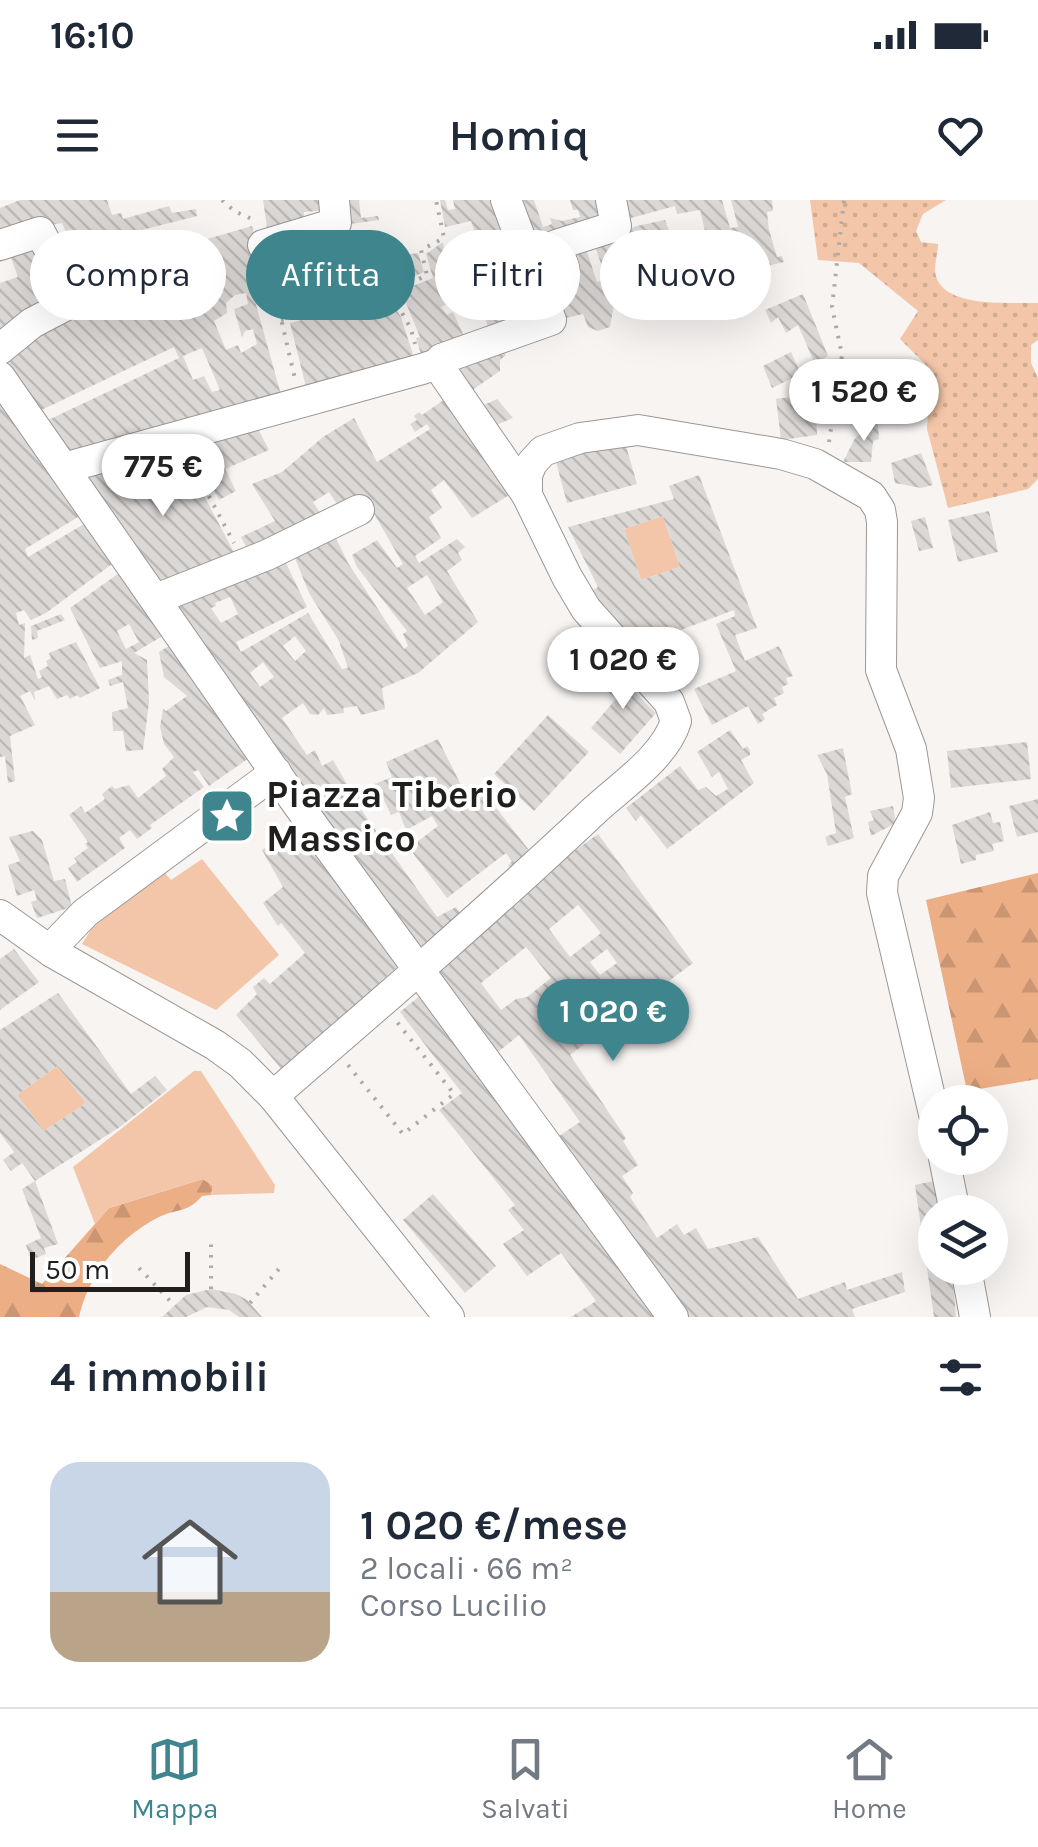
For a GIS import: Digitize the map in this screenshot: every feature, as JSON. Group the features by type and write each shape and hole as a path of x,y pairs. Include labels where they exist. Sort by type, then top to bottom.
{"street":[{"path":"313,230 336,223 334,200"},
{"path":"506,200 517,230"},
{"path":"580,237 616,226 610,200"},
{"path":"0,245 40,232 76,300 32,323 0,349"},
{"path":"64,468 430,367 441,358 551,320"},
{"path":"273,1096 418,971 663,746 676,720 670,702 636,668 579,597 527,494 430,367"},
{"path":"0,377 418,971 673,1317"},
{"path":"527,494 527,474 543,451 580,438 622,430 782,454 815,464 871,496 880,510 881,670 911,749 919,798 917,814 884,876 882,893 927,1085"},
{"path":"156,599 333,526 359,510"},
{"path":"52,952 85,913 276,772"},
{"path":"0,916 52,952 240,1063 273,1096 450,1317"},
{"path":"969,1285 975,1317"}],"path":[{"path":"222,200 234,211 255,220 259,230"},
{"path":"415,281 427,275 421,250 444,238 436,200"},
{"path":"828,473 829,429 842,355 832,307 844,200"},
{"path":"281,320 300,403"},
{"path":"406,320 430,367"},
{"path":"177,438 245,563"},
{"path":"350,1067 403,1134 454,1094 381,1003"},
{"path":"211,1238 211,1289"},
{"path":"250,1302 284,1263"},
{"path":"139,1268 174,1304"}],"shaded area":[{"path":"810,200 946,200 923,214 916,231 921,242 938,244 935,273 942,287 981,302 1038,303 1038,340 1031,345 1031,363 1038,378 1038,479 1028,489 948,508 927,429 931,370 900,339 918,311 859,263 818,260"},
{"path":"663,516 680,567 641,580 624,529"},
{"path":"202,859 279,955 216,1010 82,944 92,928 164,872 171,880"},
{"path":"57,1066 86,1103 44,1131 17,1095"},
{"path":"194,1071 201,1071 275,1185 274,1193 211,1195 213,1186 203,1179 109,1208 95,1224 73,1167"}],"green space":[{"path":"1038,873 1038,1079 1002,1085 966,1085 926,900"},
{"path":"203,1179 213,1186 211,1195 146,1224 108,1258 90,1285 79,1317 0,1317 0,1264 42,1284 109,1208"}],"building":[{"path":"20,200 107,200 112,215 121,213 123,219 169,206 172,213 196,209 197,216 142,230 65,230 62,223 0,234 0,208"},
{"path":"263,200 329,200 330,210 304,212 304,230 267,230"},
{"path":"340,200 359,200 361,218 378,216 379,220 343,225"},
{"path":"440,200 445,200 448,210 455,209 453,200 496,200 508,230 474,230 471,221 445,227"},
{"path":"512,200 534,200 543,227 552,224 550,218 562,221 580,217 570,200 601,200 607,223 580,242 580,230 524,230"},
{"path":"619,200 722,200 730,228 738,227 731,200 772,200 773,211 767,212 769,230 705,230 700,210 677,214 675,206 620,221"},
{"path":"665,220 669,230 626,230 637,226"},
{"path":"252,226 253,230 246,230 246,293 235,295 226,303 226,234"},
{"path":"771,237 777,257 782,256 784,262 771,265"},
{"path":"30,241 30,319 0,336 0,283 18,277 11,258 0,262 0,250"},
{"path":"585,246 597,282 600,281 600,320 611,320 610,327 598,331 588,327 580,315 580,247"},
{"path":"435,248 435,320 457,320 467,343 421,354 413,320 415,285 433,278 426,254"},
{"path":"415,253 418,253 424,272 415,276"},
{"path":"803,294 828,356 815,364 798,325 786,333 778,317 771,323 771,307"},
{"path":"246,305 246,320 260,320 282,398 64,454 44,422 179,358 174,347 35,413 0,357 56,320 216,320 226,350 238,345 241,353 257,344 253,329 245,331 242,337 234,309","holes":["202,348 220,390 212,392 204,376 193,380 183,356"]},
{"path":"402,320 416,364 308,395 290,323"},
{"path":"486,320 532,320 490,335"},
{"path":"500,343 506,355 500,360 500,371 471,391 452,361"},
{"path":"791,352 801,374 772,388 763,366"},
{"path":"0,394 83,514 25,549 28,557 91,520 116,561 46,613 31,620 24,610 16,613 19,625 25,623 24,658 30,655 38,679 42,677 39,671 48,666 49,653 76,642 100,688 70,699 67,695 57,699 49,686 34,692 35,700 30,691 20,696 35,725 10,736 15,781 8,783 5,756 0,757"},
{"path":"451,395 514,492 472,518 444,480 431,490 442,508 429,517 441,538 415,556 419,563 457,539 465,547 458,553 462,560 447,571 478,622 418,673 382,688 385,709 361,715 357,706 327,715 324,708 318,715 310,714 303,703 282,718 307,755 315,750 322,766 333,760 352,793 392,777 386,762 438,739 464,791 463,797 467,795 470,801 483,791 532,854 516,873 508,866 512,861 506,853 447,898 409,848 438,826 432,816 406,830 399,812 391,815 383,798 378,800 375,796 360,808 437,917 456,907 463,917 421,948 229,686 173,600 285,561 307,607 236,642 241,652 308,613 342,669 348,668 339,641 309,593 293,553 335,536 404,649 408,646 403,634 407,631 352,555 377,540 397,568 403,564 365,498 249,552 241,537 275,521 252,484 282,472 323,437 354,418 377,462 430,429 427,424 415,432 410,424 417,420 414,416 419,412 422,415","holes":["329,492 337,504 321,514 313,502","427,575 443,602 425,615 407,588","230,597 238,614 221,623 211,608","295,636 306,651 295,661 283,646","263,662 274,677 260,687 250,673"]},
{"path":"807,395 807,411 816,408 817,435 781,440 776,399"},
{"path":"497,399 513,418 496,425 484,405"},
{"path":"877,415 879,439 873,441 871,462 843,462 854,440"},
{"path":"257,427 269,450 225,469 236,491 219,500 188,443"},
{"path":"624,439 637,484 567,503 555,458"},
{"path":"181,452 238,560 161,591 79,478"},
{"path":"921,453 933,485 921,488 895,483 891,463"},
{"path":"699,475 757,628 735,635 745,661 779,646 793,676 786,678 784,693 774,698 777,705 762,714 765,719 758,724 748,706 712,725 694,689 736,671 716,624 735,616 734,610 630,649 587,594 598,587 568,527 674,499 669,486","holes":["663,516 680,567 641,580 624,529"]},
{"path":"989,511 998,552 958,562 948,520"},
{"path":"925,517 933,548 919,551 911,521"},
{"path":"122,571 166,634 134,653 147,660 149,702 143,750 126,751 123,731 113,731 112,712 128,708 123,682 110,686 108,680 122,675 122,661 100,668 70,608","holes":["129,624 139,642 126,649 117,631"]},
{"path":"61,614 65,620 37,631 38,638 32,640 31,626"},
{"path":"666,643 685,684 668,693 635,653"},
{"path":"172,644 249,758 209,786 198,770 193,772 204,787 150,825 152,828 137,839 130,830 119,838 125,848 77,882 68,868 88,848 88,842 69,815 81,806 85,813 105,799 102,794 112,786 115,789 129,785 138,798 166,776 162,769 174,757 164,744 160,727 163,709 166,711 187,696 164,677 159,652"},
{"path":"622,664 635,675 627,685 656,713 620,754 591,728 616,699 602,687"},
{"path":"548,715 589,752 534,811 494,774"},
{"path":"730,730 743,749 747,746 750,750 750,755 741,760 754,783 667,849 641,815 636,821 626,808 680,766 698,790 706,787 716,796 728,789 719,772 712,777 697,752"},
{"path":"1027,742 1031,779 951,788 947,751"},
{"path":"843,748 852,794 845,797 854,838 828,846 825,837 836,833 827,774 817,755"},
{"path":"1038,799 1038,832 1017,837 1009,806"},
{"path":"893,806 896,823 871,836 868,822 874,820 870,811"},
{"path":"990,812 993,823 1000,822 1004,841 992,844 994,851 961,864 952,825"},
{"path":"295,828 398,966 283,1071 236,1015 257,994 253,987 264,978 270,984 305,953 281,923 278,926 263,903 283,887 262,850"},
{"path":"33,831 42,840 54,881 65,879 72,907 37,918 31,902 37,900 34,890 17,896 8,865 20,861 9,837"},
{"path":"598,834 693,963 570,1055 626,1138 623,1141 638,1165 622,1176 633,1193 630,1197 657,1238 677,1224 684,1235 696,1228 708,1249 758,1237 798,1299 845,1282 847,1290 902,1272 905,1292 852,1309 855,1317 683,1317 556,1138 580,1122 519,1035 498,1052 433,973 566,857","holes":["578,905 601,933 570,957 549,929","526,947 551,978 527,997 516,999 501,1010 481,983","607,949 617,963 600,975 590,962"]},
{"path":"14,949 39,982 0,1010 0,959"},
{"path":"58,993 131,1094 155,1076 167,1090 120,1127 35,1181 22,1163 11,1171 3,1160 14,1152 0,1133 0,1030","holes":["57,1066 86,1103 44,1131 17,1095"]},
{"path":"422,994 660,1317 571,1317 596,1301 561,1253 527,1276 503,1244 524,1230 508,1210 515,1205 439,1110 462,1093 400,1012"},
{"path":"939,1180 941,1195 918,1195 918,1206 915,1185"},
{"path":"35,1181 58,1244 44,1248 46,1254 31,1260 26,1245 41,1238 22,1189"},
{"path":"433,1194 496,1266 465,1293 403,1220"},
{"path":"929,1285 953,1285 956,1317 934,1317"},
{"path":"211,1289 247,1300 262,1317 239,1317 229,1310 207,1307 186,1317 162,1317 186,1295"}],"place":[{"name":"Piazza Tiberio Massico","path":"227,816"}]}
